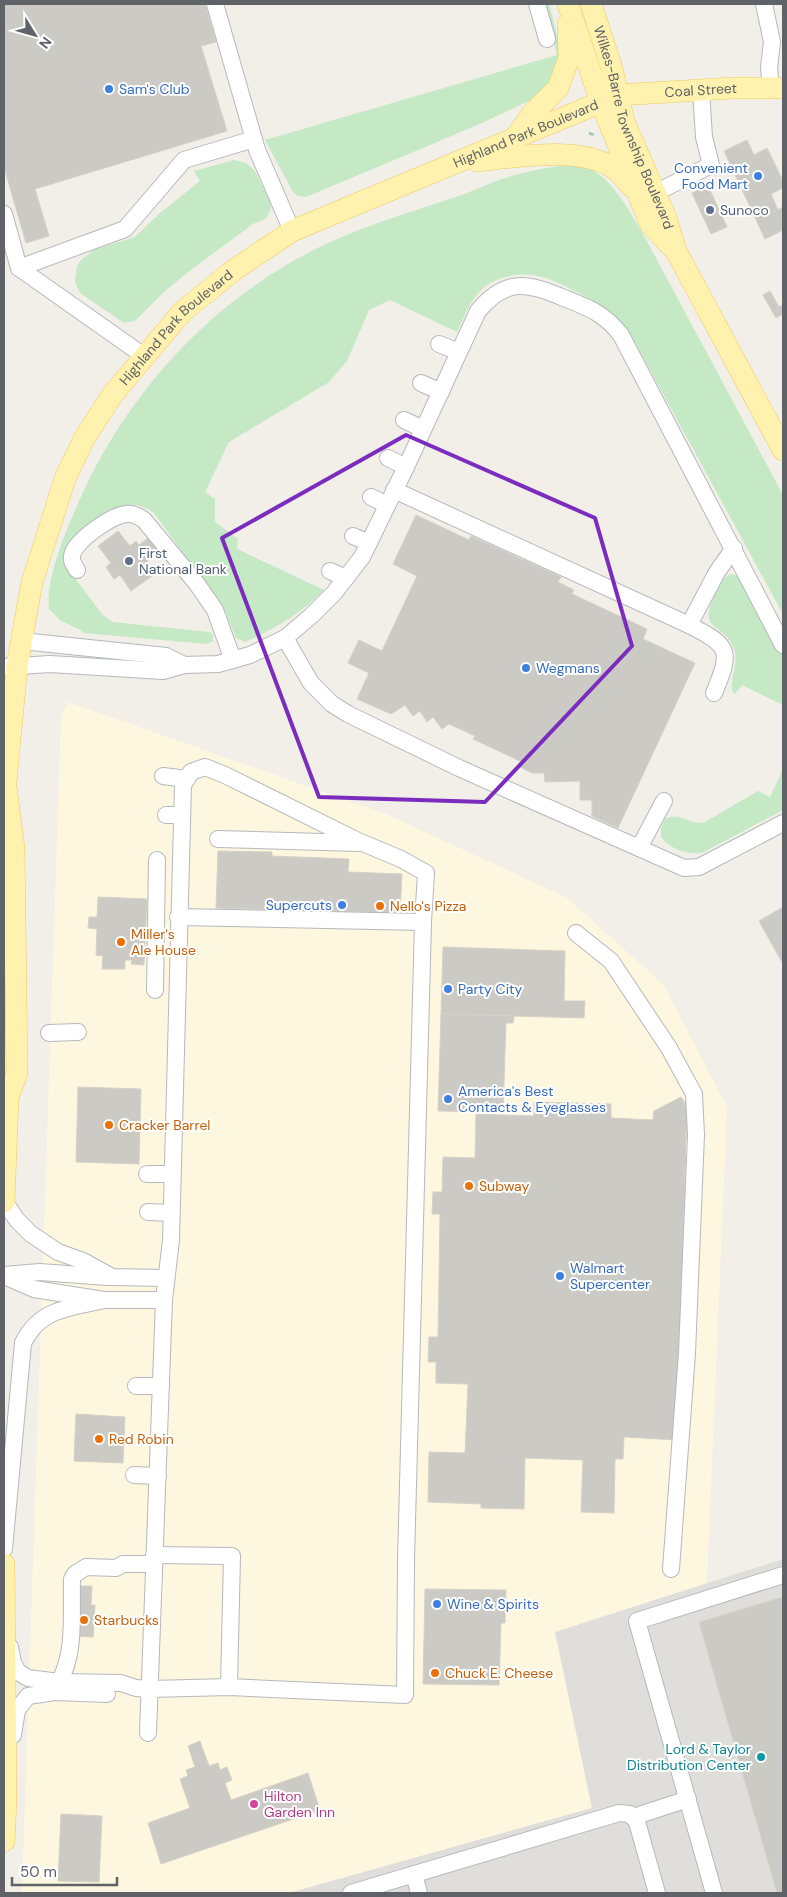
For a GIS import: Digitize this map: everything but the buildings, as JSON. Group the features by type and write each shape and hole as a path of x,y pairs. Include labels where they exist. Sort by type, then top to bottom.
{"main road":[{"name":"Wilkes-Barre Township Boulevard","path":"568,4 609,99 624,122 646,193 666,218 676,251 783,450"},
{"path":"515,139 533,113 558,88 568,58 568,4"},
{"name":"Wilkes-Barre Township Boulevard","path":"592,4 612,69 609,99"},
{"name":"Coal Street","path":"609,99 701,90 777,88"},
{"name":"Highland Park Boulevard","path":"4,1201 6,1094 17,1073 14,848 5,795 10,666 22,641 32,582 53,512 66,476 85,436 113,394 183,311 234,270 292,231 609,99"},
{"path":"452,164 536,155 585,156 615,169 646,193"},
{"path":"4,1564 6,1802 4,1841"}],"lane":[{"path":"215,4 254,138 292,231"},
{"path":"537,4 547,39"},
{"path":"764,4 772,42 769,67 777,88"},
{"path":"646,193 711,165 704,137 701,90"},
{"path":"19,268 125,228 184,160 254,138"},
{"path":"4,214 19,268 144,356"},
{"path":"10,666 50,664 163,671 184,665 218,664 233,660 250,655 285,638 311,616 346,578 362,557 478,311 498,292 511,288 533,286 601,314 611,322 621,335 783,645"},
{"path":"439,344 459,352"},
{"path":"421,383 441,392"},
{"path":"404,420 423,429"},
{"path":"388,458 406,467"},
{"path":"371,497 391,498 689,625 715,638 726,652 726,662 714,693"},
{"path":"77,570 72,562 72,556 80,541 118,516 127,513 136,515 144,520 215,610 233,660"},
{"path":"353,536 369,543"},
{"path":"689,625 717,572 734,548"},
{"path":"330,571 346,578"},
{"path":"285,638 311,683 332,704 348,714 460,768 684,868 699,868 782,826"},
{"path":"22,641 166,656 184,665"},
{"path":"5,1609 13,1663 18,1672 28,1678 59,1682 121,1683 143,1688 229,1688 405,1695 406,1560 423,922 426,873 401,859 205,767 191,772 183,786 174,815 178,917 178,990 171,1240 164,1300 154,1559 143,1688 148,1732"},
{"path":"163,776 187,779"},
{"path":"639,848 664,801"},
{"path":"218,839 365,843"},
{"path":"157,860 158,990 178,990"},
{"path":"178,917 423,922"},
{"path":"576,933 611,961 669,1048 694,1094 696,1135 687,1352 671,1569"},
{"path":"49,1033 78,1032"},
{"path":"147,1174 172,1174"},
{"path":"4,1201 17,1220 31,1234 58,1252 83,1261 112,1277"},
{"path":"148,1212 171,1213"},
{"path":"4,1276 40,1272 112,1277 166,1278"},
{"path":"4,1276 34,1289 104,1300 164,1300"},
{"path":"4,1549 23,1342 37,1321 56,1311 104,1300"},
{"path":"136,1386 161,1386"},
{"path":"134,1475 158,1476"},
{"path":"59,1682 65,1671 70,1648 72,1580 75,1574 86,1567 116,1568 124,1564 154,1559 232,1556 229,1688"},
{"path":"714,1893 637,1621 783,1575"},
{"path":"6,1802 17,1710 28,1696 55,1692 121,1694 143,1688"},
{"path":"633,1817 688,1799"},
{"path":"351,1893 618,1813 630,1814 637,1822 657,1893"},
{"path":"414,1874 419,1893"}],"highlighted area":[{"path":"406,435 595,518 632,646 485,802 319,797 222,538"}],"shaded area":[{"path":"68,702 386,814 567,898 663,984 727,1107 707,1583 555,1632 592,1808 289,1893 22,1893 61,717"},
{"path":"783,1559 783,1893 289,1893 592,1808 555,1632"}],"green space":[{"path":"544,4 549,4 559,43 559,57 554,77 531,100 482,123 306,197 298,196 293,192 265,140 557,55"},
{"path":"234,160 246,163 255,171 270,202 271,208 267,218 253,224 192,269 166,290 135,321 124,323 80,293 75,282 77,266 81,260 94,250 135,237 160,213 200,181 194,171"},
{"path":"576,164 590,168 601,176 621,198 642,232 783,495 783,614 631,335 619,320 599,304 549,279 533,275 515,275 503,278 484,287 471,304 457,332 390,300 369,310 347,361 329,382 229,442 205,492 215,499 215,522 238,539 237,549 324,590 297,613 267,632 245,642 236,638 225,611 154,513 134,505 115,509 80,533 74,577 102,614 112,622 209,632 213,634 213,641 207,644 84,633 61,621 49,609 50,583 64,537 101,457 125,418 152,382 182,348 214,317 250,289 288,264 343,236 511,176"},
{"path":"732,574 740,577 743,581 783,655 783,705 742,685 735,694 732,691 736,660 734,649 724,634 710,621 709,614 721,583 724,578"},
{"path":"783,769 783,810 702,853 679,850 669,845 661,837 661,828 665,819 681,817 694,822 705,822 758,791 770,797"}],"place":[{"name":"Sam's Club","path":"109,89"},
{"name":"Convenient Food Mart","path":"758,176"},
{"name":"Sunoco","path":"710,210"},
{"name":"First National Bank","path":"129,561"},
{"name":"Wegmans","path":"526,668"},
{"name":"Supercuts","path":"342,905"},
{"name":"Nello's Pizza","path":"380,906"},
{"name":"Miller's Ale House","path":"121,942"},
{"name":"Party City","path":"448,989"},
{"name":"America's Best Contacts & Eyeglasses","path":"448,1099"},
{"name":"Cracker Barrel","path":"109,1125"},
{"name":"Subway","path":"469,1186"},
{"name":"Walmart Supercenter","path":"560,1276"},
{"name":"Red Robin","path":"99,1439"},
{"name":"Wine & Spirits","path":"437,1604"},
{"name":"Starbucks","path":"84,1620"},
{"name":"Chuck E. Cheese","path":"435,1673"},
{"name":"Lord & Taylor Distribution Center","path":"761,1757"},
{"name":"Hilton Garden Inn","path":"254,1804"}]}
